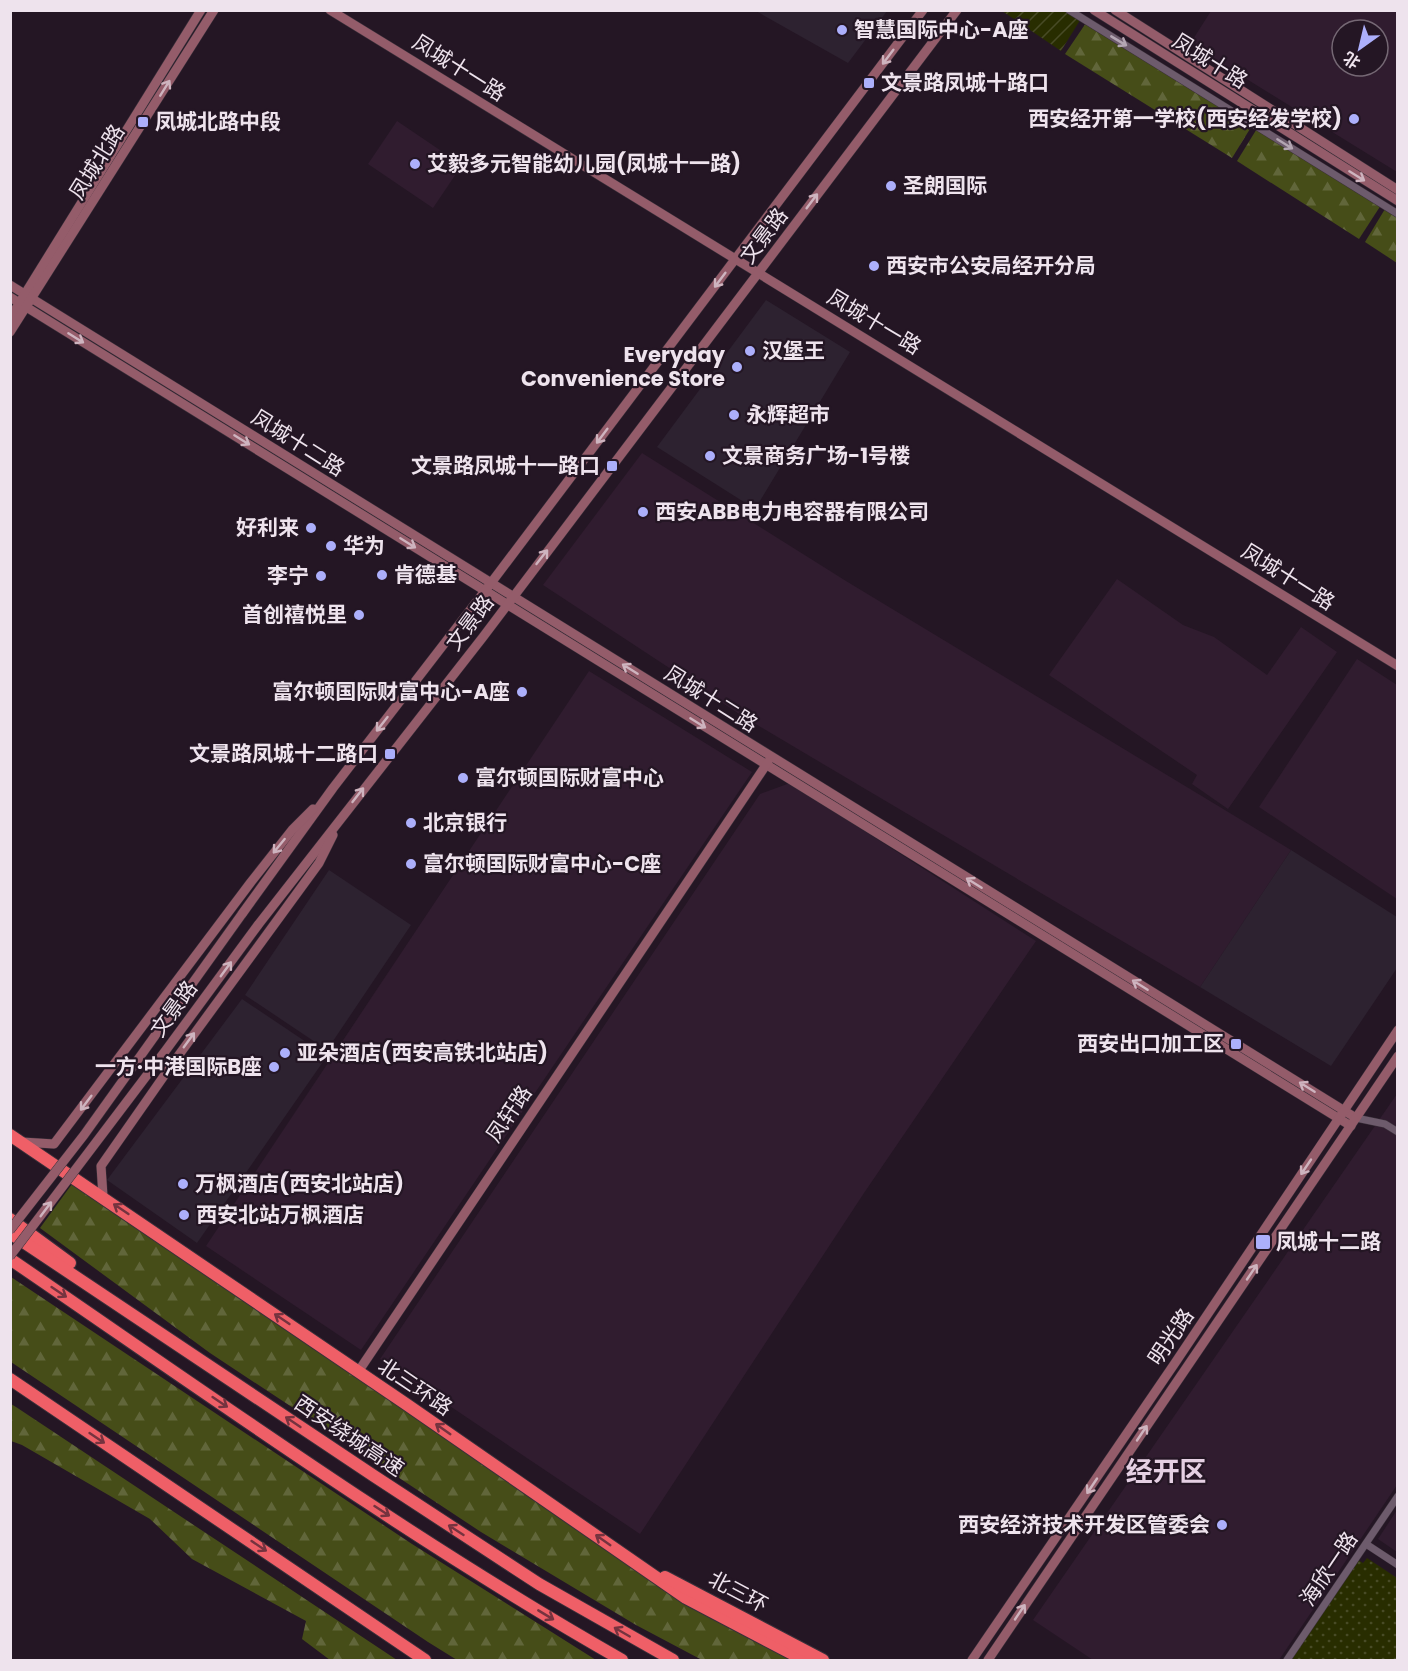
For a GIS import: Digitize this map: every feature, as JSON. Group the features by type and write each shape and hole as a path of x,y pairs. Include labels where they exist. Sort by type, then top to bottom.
{"highway":[{"name":"北三环路","path":"10,1135 358,1371 686,1598 804,1660"},
{"path":"10,1219 204,1362"},
{"name":"西安绕城高速","path":"10,1231 539,1584 673,1660"},
{"path":"10,1258 360,1498 512,1595 622,1660"},
{"path":"10,1379 426,1660"},
{"path":"10,1389 49,1405"},
{"name":"北三环","path":"633,1561 693,1590 823,1660"}],"main road":[{"name":"凤城北路","path":"10,332 26,301 201,10"},
{"name":"凤城北路","path":"10,318 26,301 214,10"},
{"name":"凤城十一路","path":"330,10 1398,666"},
{"name":"文景路","path":"10,1231 84,1135 333,788 488,587 923,10"},
{"name":"文景路","path":"10,1258 258,925 507,604 957,10"},
{"name":"凤城十路","path":"1094,10 1398,201"},
{"name":"凤城十路","path":"1115,10 1398,190"},
{"name":"凤城十二路","path":"10,285 26,301 488,587 507,604 768,761 1354,1122"},
{"name":"凤城十二路","path":"10,297 26,301"},
{"name":"凤城十二路","path":"488,587 513,595 768,761"},
{"name":"凤轩路","path":"358,1371 768,761"},
{"path":"22,1142 54,1143 251,882 292,830 333,788"},
{"path":"102,1196 101,1166 172,1063 319,863 344,814"},
{"name":"明光路","path":"972,1660 1175,1364 1398,1030"},
{"name":"明光路","path":"988,1660 1398,1056"}],"street":[{"path":"1069,10 1398,214"},
{"name":"凤城十二路","path":"1354,1122 1385,1124 1398,1132"},
{"name":"海欣一路","path":"1287,1660 1398,1496"},
{"path":"1366,1544 1398,1565"}],"shaded area":[{"path":"887,10 848,63 756,11"},
{"name":"西安经开第一学校(西安经发学校)","path":"1211,11 1397,11 1397,172 1190,44"},
{"name":"艾毅多元智能幼儿园(凤城十一路)","path":"397,121 462,165 433,208 368,164"},
{"path":"766,300 850,352 755,509 657,447"},
{"path":"642,453 846,581 1291,850 1200,987 747,719 543,585"},
{"path":"1117,579 1183,625 1214,637 1267,675 1301,627 1337,652 1228,809 1192,784 1197,775 1049,675"},
{"path":"1357,659 1397,685 1397,899 1259,807"},
{"path":"589,671 752,772 361,1350 206,1246"},
{"path":"790,783 1036,941 864,1193 640,1534 380,1359 760,794"},
{"path":"1291,850 1397,917 1397,968 1331,1066 1200,987"},
{"path":"329,870 411,925 327,1050 245,995"},
{"path":"242,999 327,1056 197,1243 107,1180"},
{"path":"1397,1094 1397,1485 1279,1660 1093,1660 1033,1620"},
{"path":"1397,1510 1397,1552 1378,1539"}],"green space":[{"path":"1002,11 1069,11 1082,17 1061,51"},
{"path":"1088,20 1253,124 1232,158 1065,54"},
{"path":"1258,127 1381,205 1359,239 1237,161"},
{"path":"1385,209 1397,216 1397,263 1365,242"},
{"path":"72,1184 571,1521 800,1660 702,1660 636,1625 481,1532 210,1353 40,1228"},
{"path":"11,1277 412,1544 596,1660 457,1660 428,1642 11,1362"},
{"path":"11,1404 397,1660 330,1660 302,1639 306,1621 192,1559 150,1519 22,1445 11,1441"},
{"path":"1367,1558 1397,1578 1397,1660 1291,1660 1357,1559 1363,1563"}],"place":[{"name":"智慧国际中心-A座","path":"842,30"},
{"name":"文景路凤城十路口","path":"869,83"},
{"name":"西安经开第一学校(西安经发学校)","path":"1354,119"},
{"name":"凤城北路中段","path":"143,122"},
{"name":"艾毅多元智能幼儿园(凤城十一路)","path":"415,164"},
{"name":"圣朗国际","path":"891,186"},
{"name":"西安市公安局经开分局","path":"874,266"},
{"name":"汉堡王","path":"750,351"},
{"name":"Everyday Convenience Store","path":"737,367"},
{"name":"永辉超市","path":"734,415"},
{"name":"文景商务广场-1号楼","path":"710,456"},
{"name":"文景路凤城十一路口","path":"612,466"},
{"name":"西安ABB电力电容器有限公司","path":"643,512"},
{"name":"好利来","path":"311,528"},
{"name":"华为","path":"331,546"},
{"name":"肯德基","path":"382,575"},
{"name":"李宁","path":"321,576"},
{"name":"首创禧悦里","path":"359,615"},
{"name":"富尔顿国际财富中心-A座","path":"522,692"},
{"name":"文景路凤城十二路口","path":"390,754"},
{"name":"富尔顿国际财富中心","path":"463,778"},
{"name":"北京银行","path":"411,823"},
{"name":"富尔顿国际财富中心-C座","path":"411,864"},
{"name":"西安出口加工区","path":"1236,1044"},
{"name":"亚朵酒店(西安高铁北站店)","path":"285,1053"},
{"name":"一方·中港国际B座","path":"274,1067"},
{"name":"万枫酒店(西安北站店)","path":"183,1184"},
{"name":"西安北站万枫酒店","path":"184,1215"},
{"name":"凤城十二路","path":"1263,1242"},
{"name":"西安经济技术开发区管委会","path":"1222,1525"}],"district":[{"name":"经开区","path":"1166,1472"}]}
